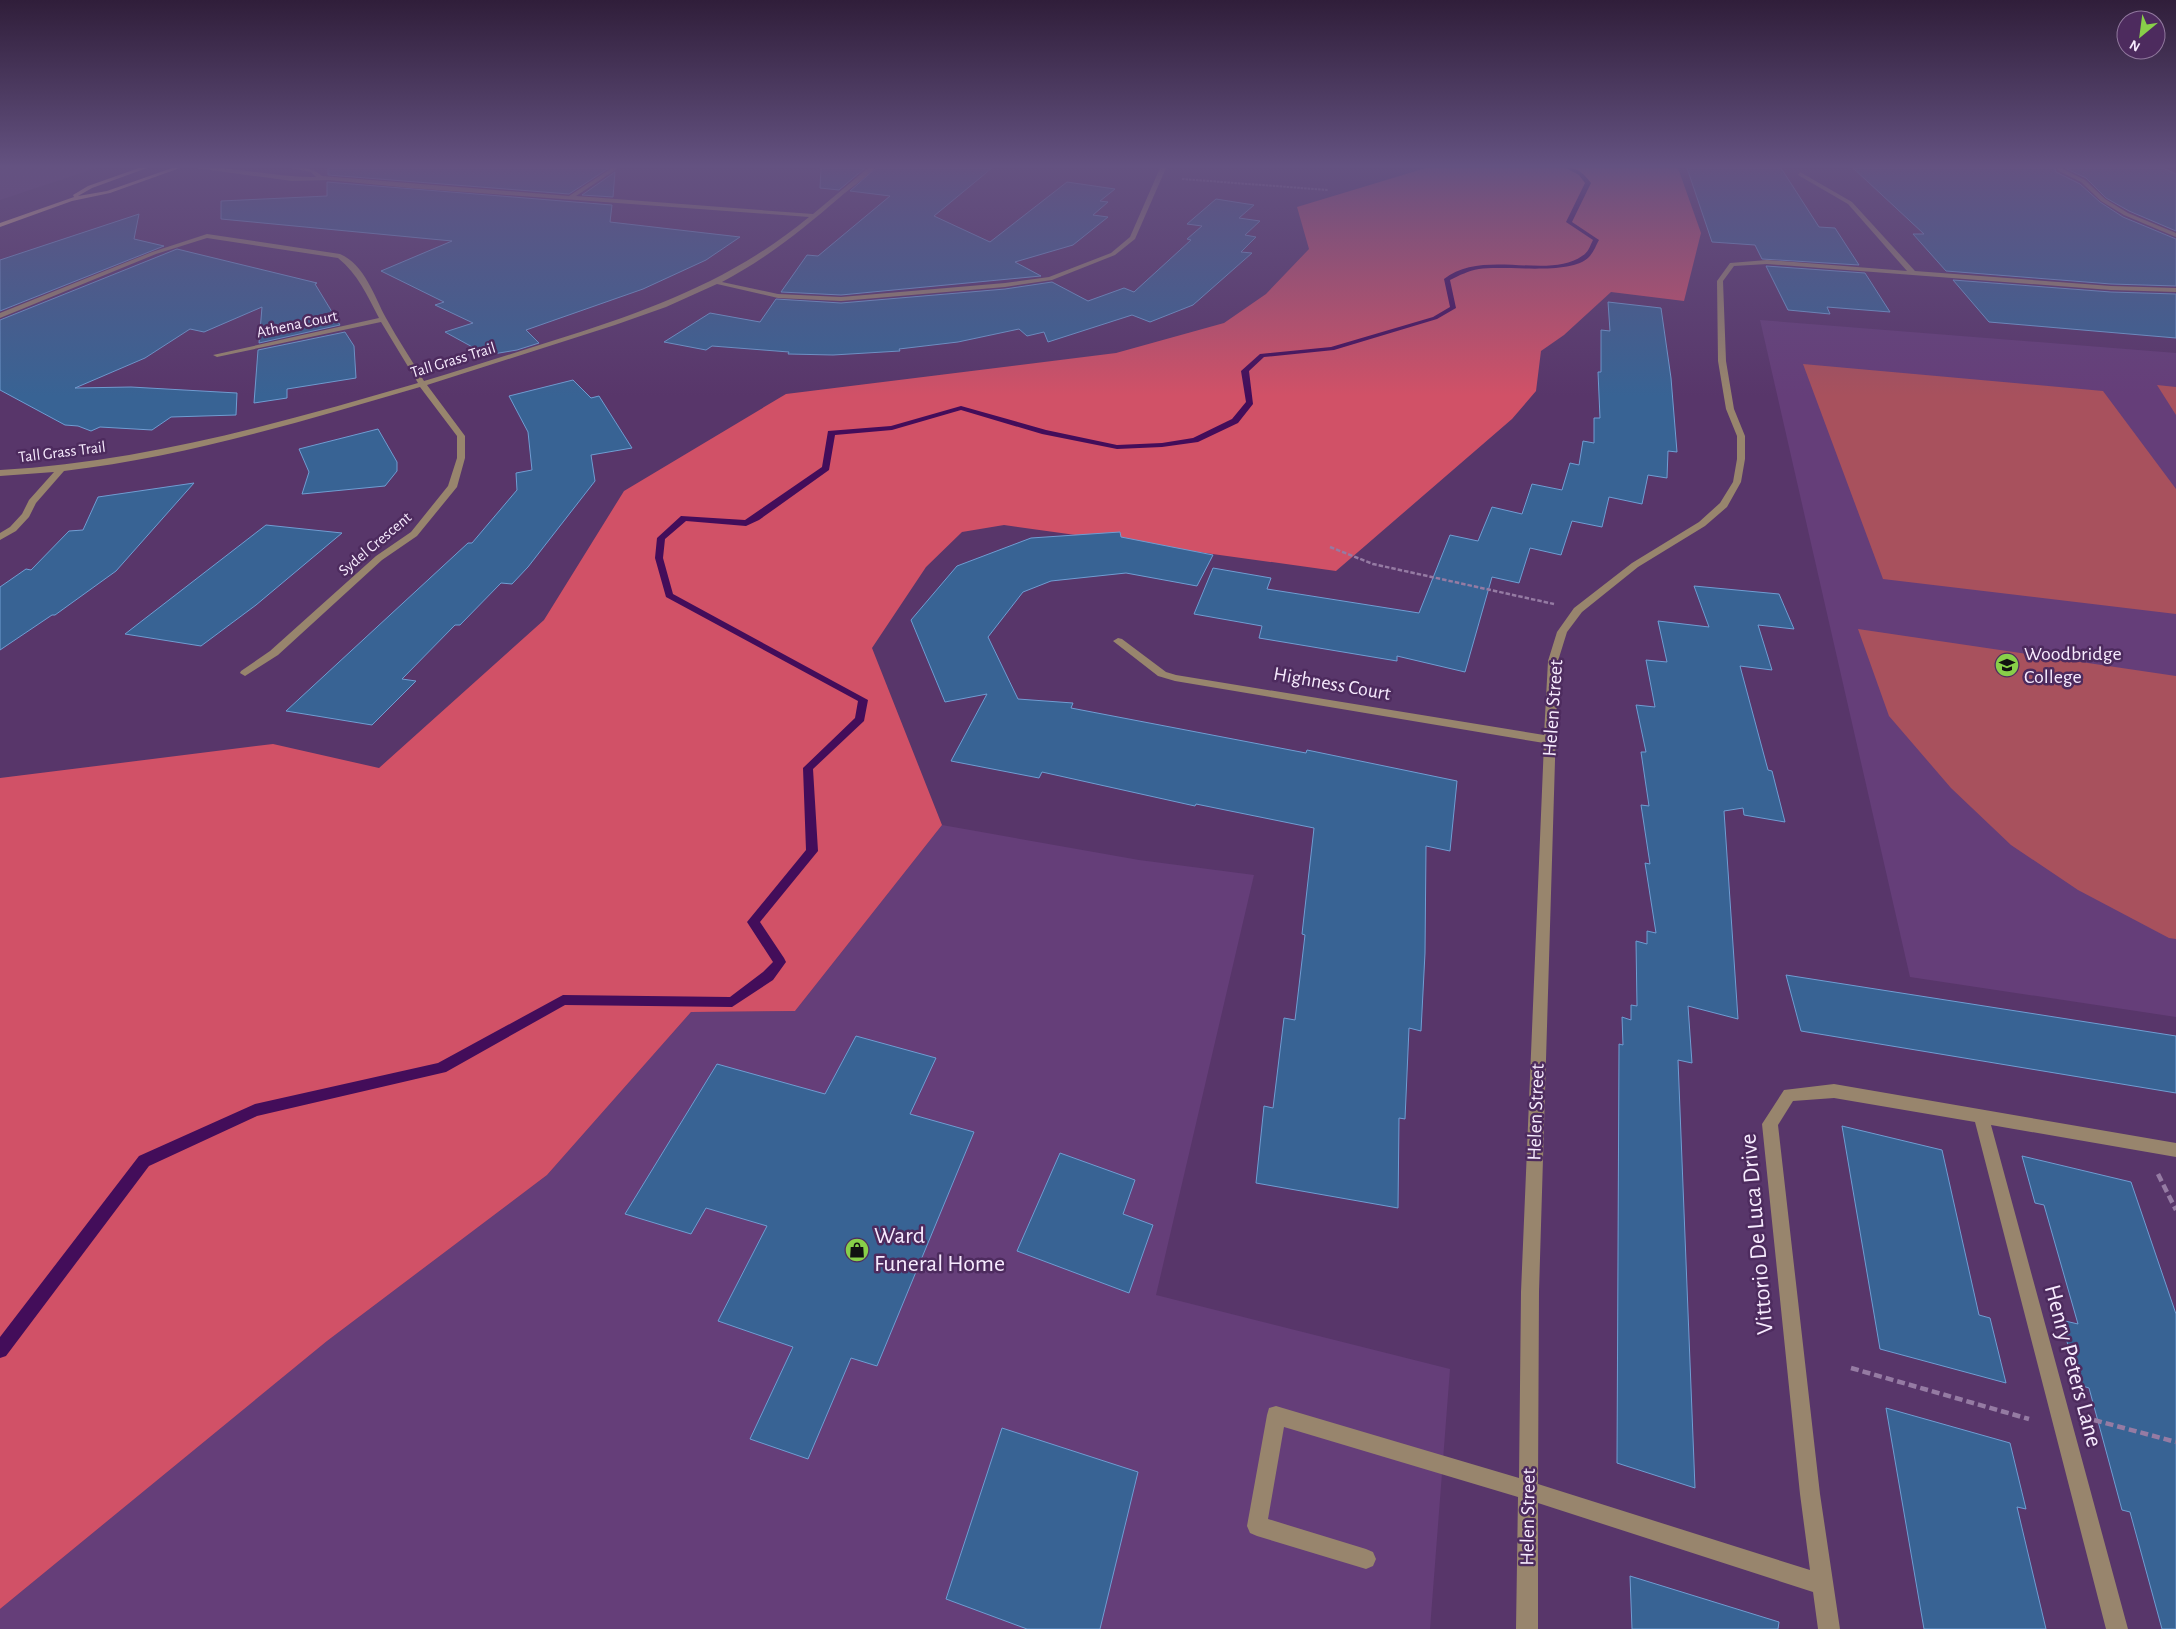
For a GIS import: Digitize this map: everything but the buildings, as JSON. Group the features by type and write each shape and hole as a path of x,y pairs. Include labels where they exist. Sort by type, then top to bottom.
{"street":[{"name":"Sydel Crescent","path":"0,316 154,253 182,244"},
{"name":"Sydel Crescent","path":"245,672 274,653 379,558 414,534 452,487 461,458 461,436 423,385 354,267 340,256 260,244"},
{"name":"Tall Grass Trail","path":"0,473 60,470 235,437 423,385 575,338 662,305 714,282 749,263 778,244"},
{"path":"714,282 778,296 841,299 995,286 1050,279 1113,254 1125,244"},
{"path":"1887,244 1912,272"},
{"name":"Helen Street","path":"1527,1629 1530,1282 1553,661 1562,632 1578,610 1635,565 1702,524 1724,505 1737,482 1741,459 1741,436 1730,409 1722,361 1720,281 1732,264 1767,262 2111,288 2176,290"},
{"name":"Athena Court","path":"217,355 383,319"},
{"path":"0,538 13,529 26,515 32,502 60,470"},
{"name":"Highness Court","path":"1118,641 1162,674 1175,678 1550,740"},
{"name":"Vittorio De Luca Drive","path":"1829,1629 1810,1494 1770,1124 1789,1095 1834,1091 2176,1150"},
{"name":"Henry Peters Lane","path":"1981,1116 2117,1629"},
{"path":"1366,1560 1256,1526 1276,1415 1528,1489 1822,1584"}],"path":[{"path":"1330,547 1373,564 1578,610"},
{"path":"2154,1167 2176,1210"},
{"path":"1851,1368 2030,1419"},
{"path":"2094,1420 2176,1442"}],"shaded area":[{"path":"1308,244 1698,244 1684,301 1611,292 1564,335 1541,351 1536,391 1512,419 1336,571 1004,525 962,532 926,567 872,648 942,825 795,1011 691,1012 547,1175 327,1341 0,1609 0,778 273,744 379,768 544,620 624,491 786,394 1116,353 1224,323 1266,294 1309,249"},
{"name":"Woodbridge College","path":"1760,320 2176,353 2176,1017 1910,977"},
{"path":"1803,364 2103,391 2176,489 2176,614 1883,579"},
{"path":"2157,385 2176,387 2176,415"},
{"path":"1858,629 2176,676 2176,939 2169,938 2078,890 2011,845 1951,788 1889,716"},
{"path":"942,825 1139,860 1254,875 1156,1295 1450,1369 1430,1629 0,1629 0,1609 327,1341 547,1175 691,1012 795,1011"}],"waterway":[{"path":"0,1350 144,1161 255,1110 441,1068 563,1000 732,1002 768,976 780,962 753,922 812,851 808,768 860,719 863,700 669,595 659,558 661,538 684,518 746,523 756,518 826,468 831,433 892,428 961,408 1045,432 1117,447 1162,445 1195,440 1235,421 1250,402 1245,371 1262,355 1332,349 1435,318 1453,308 1447,279 1462,271 1480,267 1541,267 1575,263 1586,257 1594,244"}],"place":[{"name":"Woodbridge College","path":"2007,665"},
{"name":"Ward Funeral Home","path":"857,1250"}]}
